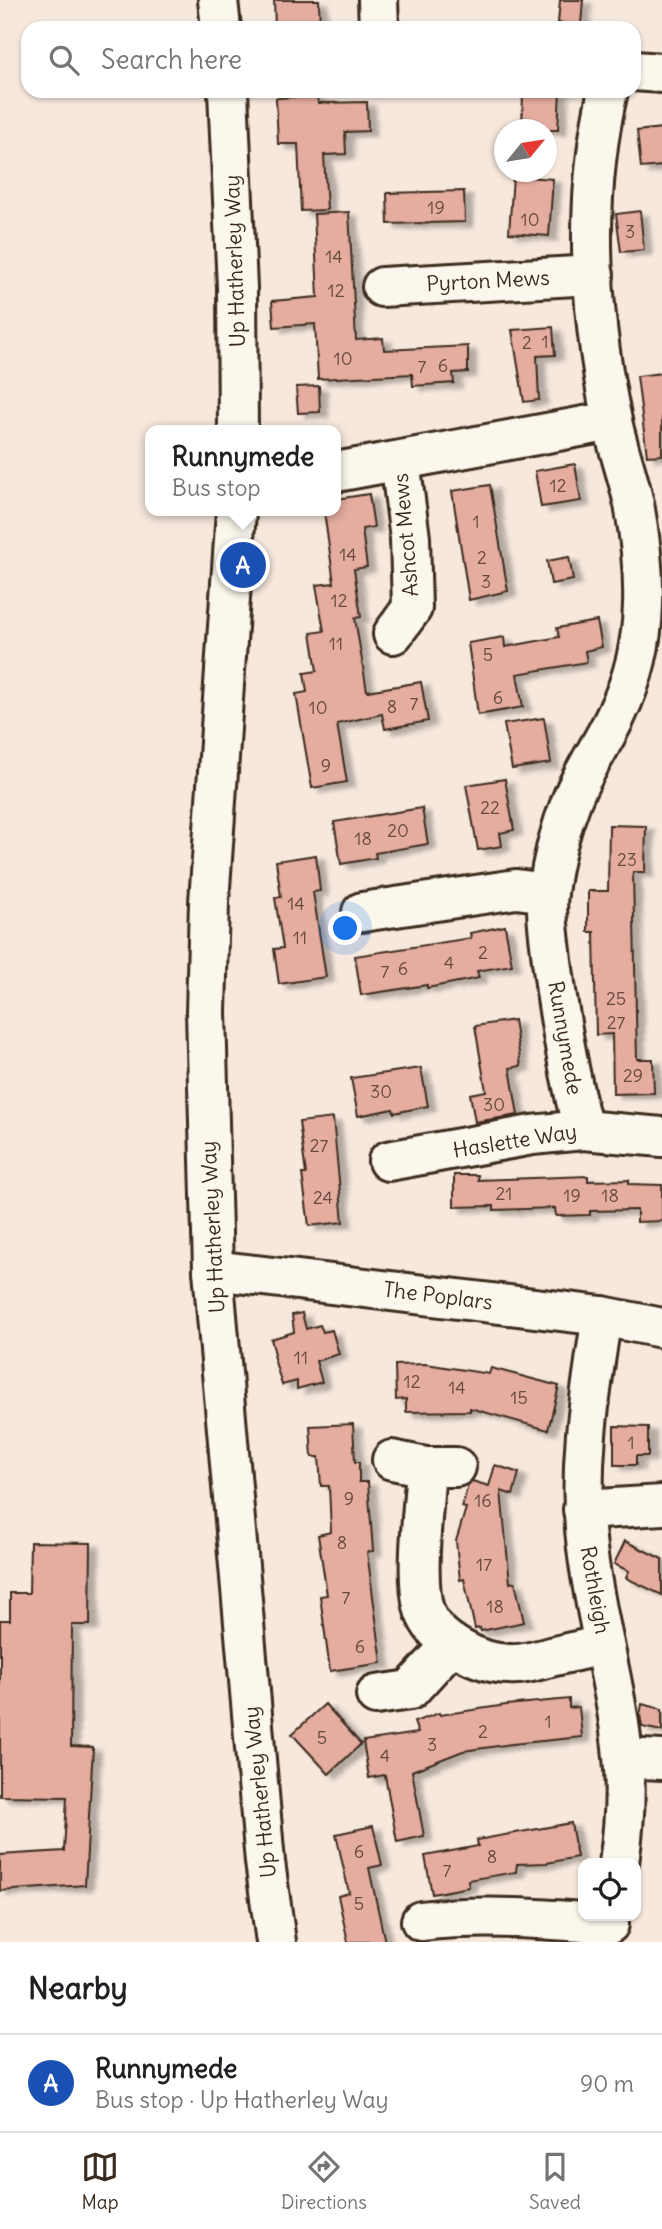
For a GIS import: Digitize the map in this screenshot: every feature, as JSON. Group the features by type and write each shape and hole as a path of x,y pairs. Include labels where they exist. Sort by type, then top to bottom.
{"street":[{"path":"218,0 220,21"},
{"path":"641,72 662,73"},
{"name":"Up Hatherley Way","path":"228,98 237,288 238,425"},
{"name":"Runnymede","path":"583,1130 559,1020 549,934 548,893 573,798 617,714 628,687 653,603 634,502 612,421 603,367 594,275 596,171 606,98"},
{"name":"Pyrton Mews","path":"382,287 594,275"},
{"path":"341,471 612,421"},
{"name":"Ashcot Mews","path":"400,461 411,538 414,617"},
{"name":"Up Hatherley Way","path":"236,516 210,888 207,971 213,1270 265,1861 276,1942"},
{"path":"362,912 516,889 548,893"},
{"name":"Haslette Way","path":"404,1165 532,1135 583,1130 662,1137"},
{"name":"The Poplars","path":"213,1270 602,1316 662,1328"},
{"name":"Rothleigh","path":"602,1316 588,1405 583,1457 583,1510 588,1559 619,1717 624,1758 625,1794 619,1858"},
{"path":"425,1465 420,1581 425,1612 433,1625 452,1644 475,1657 511,1664 530,1663 604,1645"},
{"path":"583,1510 662,1505"},
{"path":"376,1695 410,1690 452,1644"},
{"path":"624,1758 662,1760"},
{"path":"444,1927 529,1918 608,1927"}],"building":[{"path":"274,0 319,0 320,21 275,21"},
{"path":"560,0 583,0 581,21 558,21"},
{"path":"276,98 317,98 318,103 367,102 368,131 345,132 346,154 324,155 327,210 301,211 298,144 278,144"},
{"path":"523,98 560,98 558,130 557,119 522,119"},
{"path":"662,128 662,166 641,168 637,131"},
{"path":"513,182 553,182 549,236 509,233"},
{"path":"464,191 465,222 388,224 387,193"},
{"path":"640,211 644,250 621,252 616,214"},
{"path":"349,212 356,340 383,338 384,350 468,346 468,372 453,373 454,383 413,386 412,374 318,379 315,324 274,327 272,301 318,297 314,214"},
{"path":"553,327 555,355 537,356 539,400 524,402 512,330"},
{"path":"662,373 662,455 647,456 637,376"},
{"path":"319,386 320,412 298,413 296,387"},
{"path":"575,464 581,501 541,507 535,471"},
{"path":"490,485 508,591 469,600 452,491"},
{"path":"369,494 374,527 362,529 367,567 354,569 361,617 355,618 367,691 421,682 428,721 385,729 382,714 337,724 347,782 312,788 296,694 307,692 304,673 317,671 311,633 324,631 316,585 334,583 325,516 341,516 341,498"},
{"path":"569,557 573,580 551,584 547,561"},
{"path":"597,621 602,647 585,651 587,662 517,674 523,707 478,715 468,643 504,637 505,647 559,637 557,628"},
{"path":"544,718 551,763 512,769 504,724"},
{"path":"505,779 514,830 500,833 502,846 478,850 466,785"},
{"path":"422,808 428,844 375,853 376,858 341,864 334,822"},
{"path":"609,825 646,826 645,872 633,872 637,1059 653,1059 654,1093 613,1094 612,1034 596,1035 594,932 588,932 588,891 608,891"},
{"path":"316,855 320,891 313,892 326,977 279,984 274,949 283,948 275,898 281,897 276,861"},
{"path":"505,926 512,965 477,971 479,978 427,988 427,985 361,995 355,956 471,938 470,933"},
{"path":"514,1020 521,1066 510,1068 518,1115 475,1122 470,1094 486,1091 475,1026"},
{"path":"421,1068 428,1106 394,1113 393,1109 358,1116 351,1078"},
{"path":"333,1118 343,1222 309,1226 299,1122"},
{"path":"454,1175 478,1175 478,1180 588,1176 588,1181 629,1180 629,1184 662,1185 662,1221 637,1222 637,1210 590,1211 590,1215 556,1216 555,1208 494,1210 494,1206 454,1207"},
{"path":"302,1313 306,1329 320,1325 323,1332 332,1330 339,1354 316,1361 322,1382 297,1389 297,1381 282,1385 271,1339 294,1332 292,1315"},
{"path":"426,1364 489,1374 491,1368 559,1386 548,1430 470,1408 470,1411 406,1412 406,1399 396,1400 395,1365"},
{"path":"353,1424 359,1482 368,1482 373,1551 367,1552 382,1663 330,1671 320,1596 327,1595 318,1535 331,1532 329,1486 321,1486 319,1457 312,1457 310,1426"},
{"path":"614,1426 648,1427 648,1456 636,1456 636,1465 614,1465"},
{"path":"495,1465 519,1473 513,1495 501,1491 510,1583 515,1582 524,1622 481,1631 480,1628 475,1629 464,1579 460,1580 456,1541 466,1508 462,1507 468,1485 472,1481 489,1486"},
{"path":"625,1541 662,1559 662,1595 626,1578 629,1571 614,1564"},
{"path":"30,1542 91,1543 90,1625 72,1625 71,1746 93,1747 85,1885 0,1891 0,1855 64,1851 67,1797 0,1796 0,1620 10,1620 10,1593 29,1593"},
{"path":"569,1699 569,1708 579,1707 582,1737 463,1751 412,1771 424,1836 397,1842 385,1775 369,1778 363,1741 418,1733 414,1722 439,1713"},
{"path":"325,1704 361,1744 329,1774 292,1734"},
{"path":"642,1704 662,1709 662,1731 642,1727"},
{"path":"571,1823 577,1857 547,1863 517,1864 516,1872 468,1880 469,1887 432,1894 425,1856 478,1846 477,1840"},
{"path":"373,1826 382,1865 369,1868 385,1942 348,1942 338,1896 349,1893 336,1834"}],"place":[{"name":"Runnymede","path":"243,565"}]}
